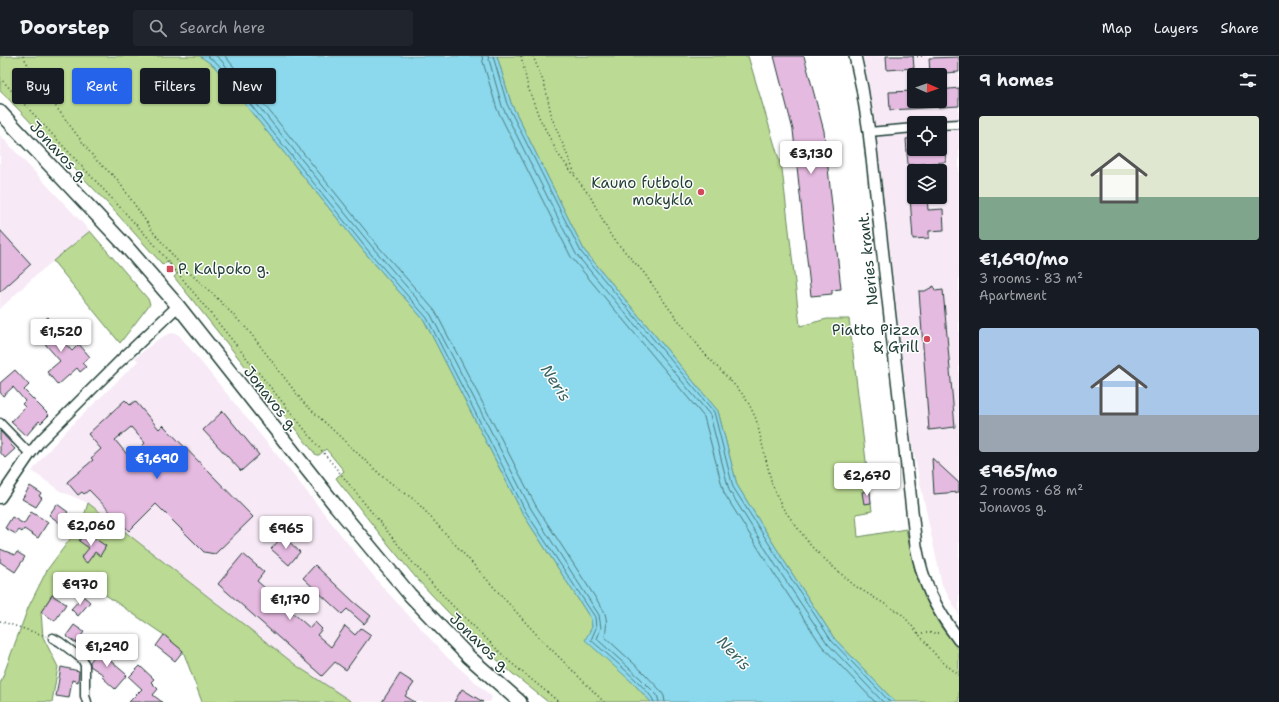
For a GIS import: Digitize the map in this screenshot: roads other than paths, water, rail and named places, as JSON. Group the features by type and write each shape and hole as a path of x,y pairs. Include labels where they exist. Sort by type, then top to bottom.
{"main road":[{"name":"Neries krant.","path":"855,56 869,132 916,546 926,585 942,615 959,640"},
{"name":"Jonavos g.","path":"0,112 125,245 178,306 315,479 410,595 469,657 520,702"}],"street":[{"path":"947,125 959,124"},
{"path":"869,132 907,129"},
{"path":"0,498 30,454 44,438 110,371 178,306"},
{"path":"0,423 30,454"},
{"path":"53,638 82,659 85,665 85,696 87,702"}],"water":[{"name":"Neris","path":"200,56 497,56 511,103 584,250 718,411 737,485 834,638 895,702 651,702 634,684 585,640 592,627 591,619 523,514 424,320 367,255 245,104 276,104 276,68 218,68 218,71 214,66"}],"place":[{"name":"Kauno futbolo mokykla","path":"701,192"},
{"name":"P. Kalpoko g.","path":"170,269"},
{"name":"Piatto Pizza & Grill","path":"927,339"}]}
